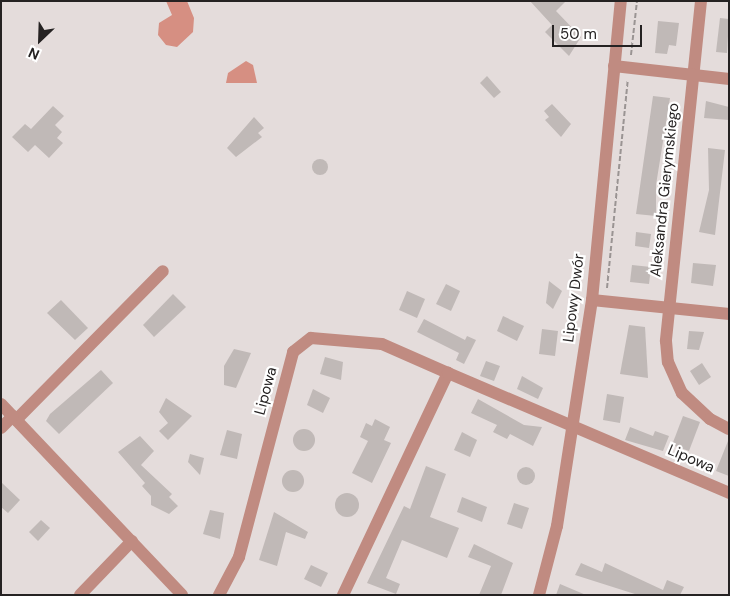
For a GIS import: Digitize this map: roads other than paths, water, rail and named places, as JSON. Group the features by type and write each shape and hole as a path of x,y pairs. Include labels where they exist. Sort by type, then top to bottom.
{"street":[{"name":"Lipowy Dwór","path":"539,595 556,526 592,300 621,1"},
{"name":"Aleksandra Gierymskiego","path":"701,1 666,341 673,378 696,408 729,429"},
{"path":"614,66 729,79"},
{"path":"1,428 14,418 163,271"},
{"path":"592,300 729,314"},
{"name":"Lipowa","path":"219,595 238,557 293,352 311,338 382,344 729,493"},
{"path":"344,595 448,373"},
{"path":"1,404 182,595"},
{"path":"80,595 132,542"}]}
